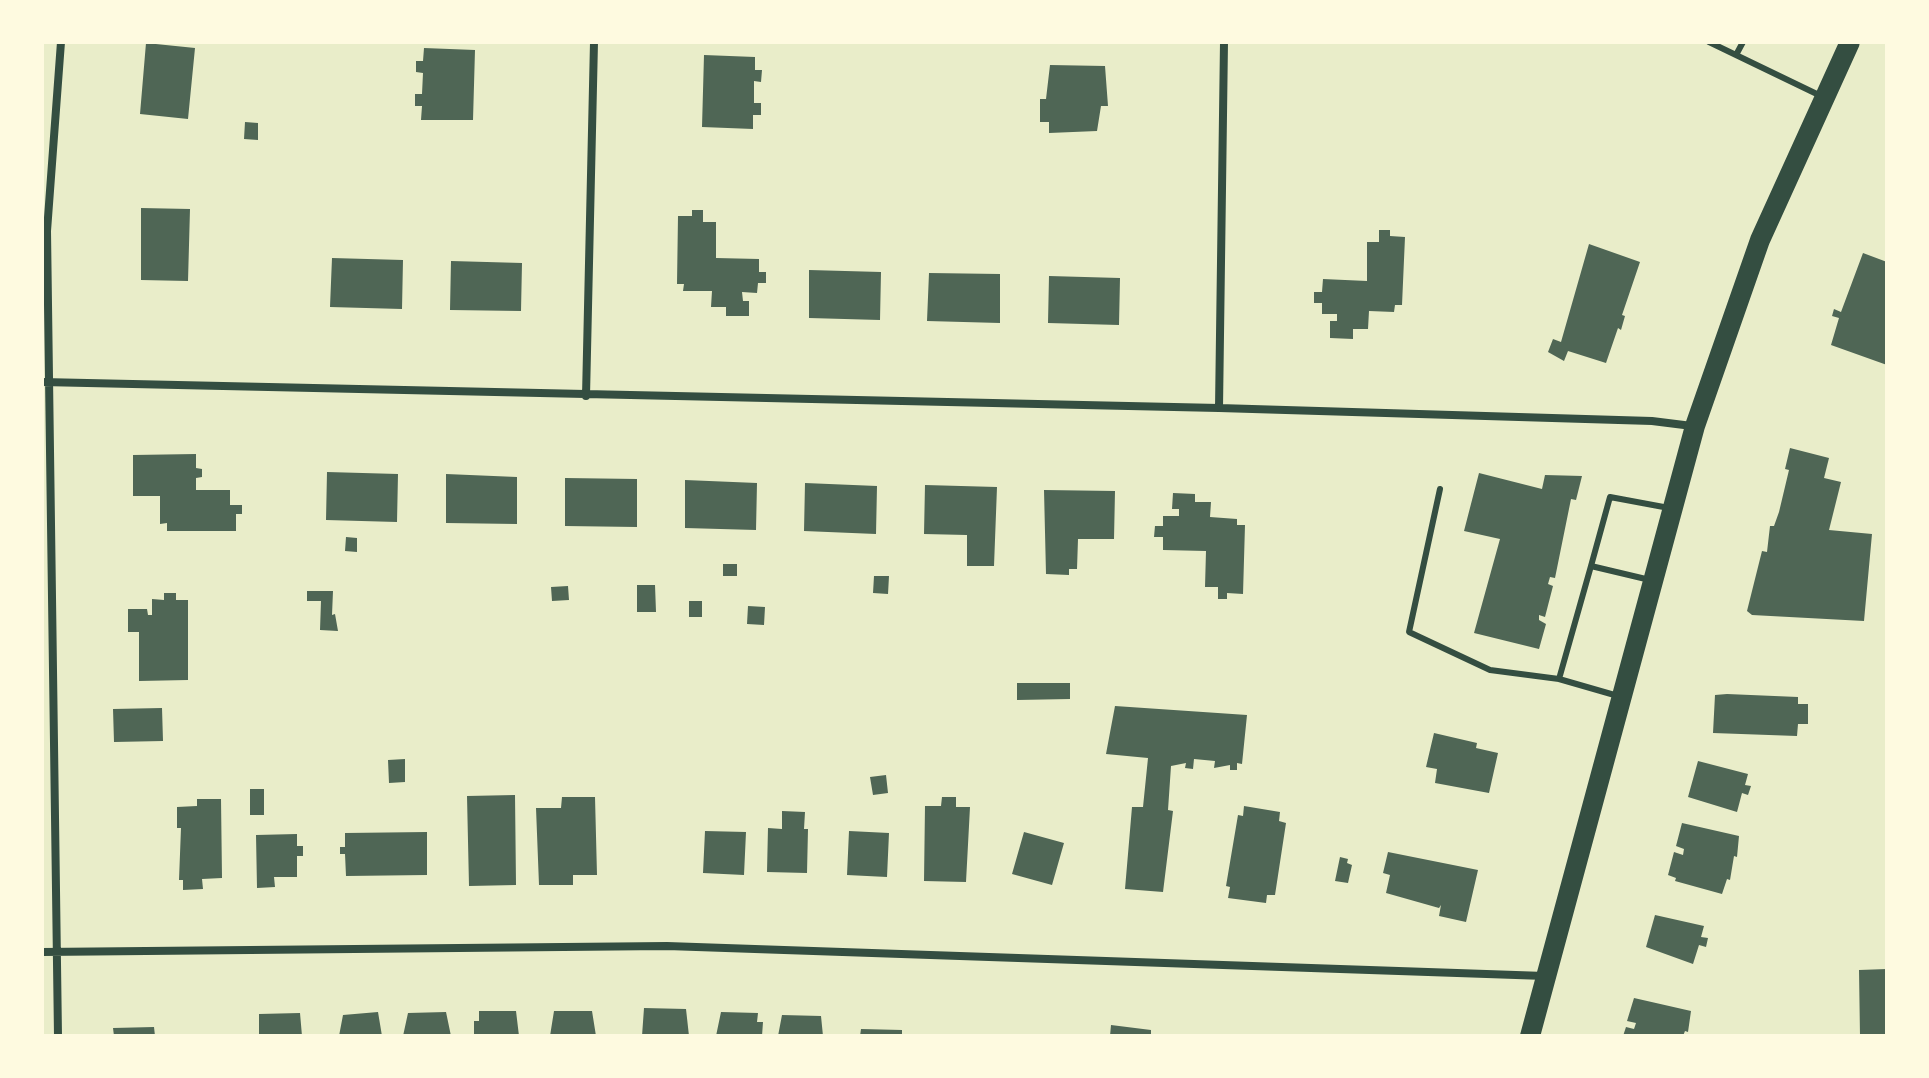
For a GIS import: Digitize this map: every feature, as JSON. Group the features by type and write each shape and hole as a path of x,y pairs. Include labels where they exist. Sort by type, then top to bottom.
{"main road":[{"path":"1530,1036 1695,426 1760,240 1850,42"}],"street":[{"path":"58,1036 45,382 47,231 61,42"},
{"path":"586,396 594,42"},
{"path":"1219,408 1224,42"},
{"path":"45,382 1219,408 1652,421 1695,426"},
{"path":"42,952 667,946 1546,977"}],"lane":[{"path":"1709,42 1824,98"},
{"path":"1736,55 1743,42"},
{"path":"1440,489 1409,632 1490,670 1559,679 1622,697"},
{"path":"1559,679 1610,497 1672,508"},
{"path":"1591,566 1653,580"}],"building":[{"path":"146,43 195,48 188,119 140,114"},
{"path":"424,48 475,50 473,120 421,120 422,106 415,106 415,94 422,94 423,73 416,72 416,61 423,61"},
{"path":"704,55 755,57 755,70 762,70 761,82 754,81 754,103 761,103 761,115 753,115 753,129 702,127"},
{"path":"1050,65 1105,66 1108,106 1101,106 1097,131 1049,133 1049,122 1040,122 1040,99 1046,99"},
{"path":"245,122 258,123 258,140 244,139"},
{"path":"141,208 190,209 188,281 141,280"},
{"path":"692,210 703,210 703,222 716,222 716,258 759,259 759,272 766,272 766,283 758,283 757,293 742,292 743,301 749,301 749,316 726,316 726,307 711,307 712,291 683,291 684,284 677,284 678,216 692,216"},
{"path":"1379,230 1390,230 1390,236 1405,237 1402,305 1395,305 1394,312 1369,311 1368,329 1353,329 1353,339 1330,338 1330,321 1337,321 1337,314 1322,314 1322,303 1314,303 1314,292 1322,292 1323,279 1367,281 1367,242 1379,242"},
{"path":"1589,244 1640,262 1622,315 1625,316 1621,330 1618,328 1606,363 1568,351 1564,361 1548,352 1553,339 1561,342"},
{"path":"1863,253 1887,262 1887,365 1831,345 1839,318 1832,316 1834,309 1841,312"},
{"path":"332,258 403,260 402,309 330,307"},
{"path":"451,261 522,263 521,311 450,310"},
{"path":"809,270 881,272 880,320 809,318"},
{"path":"929,273 1000,274 1000,323 927,321"},
{"path":"1049,276 1120,278 1119,325 1048,323"},
{"path":"1790,448 1829,458 1824,478 1841,482 1829,530 1872,534 1864,621 1752,615 1747,611 1762,551 1767,552 1770,526 1774,526 1779,512 1789,470 1785,469"},
{"path":"196,454 196,468 202,469 202,477 196,478 196,490 230,490 230,505 242,505 242,514 236,514 236,531 167,531 167,523 160,524 160,496 133,496 133,455"},
{"path":"327,472 398,474 397,522 326,520"},
{"path":"1479,473 1542,489 1545,475 1582,476 1576,500 1571,499 1555,578 1550,577 1548,584 1553,586 1545,617 1539,615 1539,620 1546,624 1539,649 1474,633 1500,539 1464,531"},
{"path":"446,474 517,477 517,524 446,523"},
{"path":"565,478 637,479 637,527 565,526"},
{"path":"685,480 757,483 756,530 685,528"},
{"path":"805,483 877,486 876,534 804,531"},
{"path":"925,485 997,487 994,566 967,566 967,535 924,534"},
{"path":"1044,490 1115,491 1114,539 1078,539 1077,569 1069,569 1069,575 1046,574"},
{"path":"1173,493 1195,494 1195,502 1211,502 1210,517 1237,519 1237,525 1245,525 1243,594 1227,593 1227,599 1218,599 1218,587 1205,587 1206,551 1163,550 1163,537 1154,537 1155,526 1163,526 1163,516 1179,516 1179,509 1172,509"},
{"path":"346,537 357,538 357,552 345,551"},
{"path":"723,564 737,564 737,576 723,576"},
{"path":"874,576 889,576 888,594 873,593"},
{"path":"637,585 655,585 656,612 637,612"},
{"path":"568,586 569,600 552,601 551,587"},
{"path":"307,591 333,591 332,615 335,614 338,631 320,630 321,601 307,601"},
{"path":"164,593 176,593 176,600 188,600 188,680 139,681 139,632 128,632 128,609 147,609 148,615 152,615 152,599 164,600"},
{"path":"689,601 702,601 702,617 689,617"},
{"path":"748,606 765,607 764,625 747,624"},
{"path":"1017,683 1070,683 1070,699 1017,700"},
{"path":"1715,695 1798,697 1798,704 1808,704 1808,724 1798,724 1797,736 1713,733"},
{"path":"1115,706 1247,715 1242,764 1237,763 1237,770 1230,770 1230,765 1214,768 1215,761 1194,759 1193,769 1185,768 1186,763 1171,766 1168,810 1173,811 1163,892 1125,889 1132,807 1143,807 1148,758 1106,754"},
{"path":"162,708 163,741 114,742 113,709"},
{"path":"1434,733 1477,743 1476,748 1498,753 1489,793 1435,783 1437,769 1426,767"},
{"path":"405,759 405,782 389,783 388,760"},
{"path":"1698,761 1748,774 1745,785 1751,786 1748,795 1742,793 1737,812 1688,797"},
{"path":"886,775 888,793 873,795 870,777"},
{"path":"250,789 264,789 264,815 250,815"},
{"path":"515,795 516,885 469,886 467,796"},
{"path":"562,797 595,797 597,875 573,875 573,885 539,885 536,808 561,808"},
{"path":"942,797 956,797 956,807 970,807 966,882 924,881 925,806 941,806"},
{"path":"197,799 221,799 222,878 202,879 203,889 183,890 183,880 179,880 181,828 177,828 177,807 197,806"},
{"path":"1244,806 1280,812 1279,821 1286,823 1275,895 1267,895 1266,903 1228,898 1230,887 1226,886 1238,815 1243,816"},
{"path":"782,811 805,812 804,829 808,829 807,873 767,872 768,828 782,829"},
{"path":"1682,823 1739,836 1737,857 1734,856 1730,880 1727,879 1722,894 1675,881 1676,878 1668,875 1674,852 1683,855 1684,849 1676,846"},
{"path":"705,831 746,832 744,875 703,873"},
{"path":"849,831 889,833 887,877 847,875"},
{"path":"427,832 427,875 346,876 345,854 340,854 340,847 345,847 345,833"},
{"path":"1024,832 1064,843 1052,885 1012,874"},
{"path":"297,834 297,846 303,846 303,856 297,856 297,877 274,877 275,887 257,888 256,835"},
{"path":"1388,852 1478,870 1466,922 1439,916 1441,905 1439,908 1386,893 1390,875 1383,873"},
{"path":"1340,857 1348,859 1347,863 1352,865 1348,883 1335,881"},
{"path":"1655,915 1704,926 1701,937 1708,938 1706,947 1699,945 1693,964 1646,947"},
{"path":"1887,969 1887,1036 1860,1036 1859,970"},
{"path":"1634,998 1691,1011 1688,1032 1685,1031 1683,1036 1623,1036 1626,1027 1634,1029 1636,1023 1627,1021"},
{"path":"644,1008 686,1009 689,1036 642,1036"},
{"path":"479,1011 516,1011 519,1036 474,1036 474,1021 479,1021"},
{"path":"554,1011 592,1011 596,1036 550,1036"},
{"path":"378,1012 382,1036 339,1036 343,1015"},
{"path":"446,1012 451,1036 403,1036 408,1013"},
{"path":"721,1012 758,1013 757,1022 763,1022 762,1036 716,1036"},
{"path":"300,1013 302,1036 259,1036 259,1014"},
{"path":"782,1015 821,1016 823,1036 778,1036"},
{"path":"1111,1025 1151,1030 1151,1036 1110,1036"},
{"path":"154,1027 155,1036 114,1036 113,1028"},
{"path":"861,1029 902,1030 902,1036 860,1036"}]}
